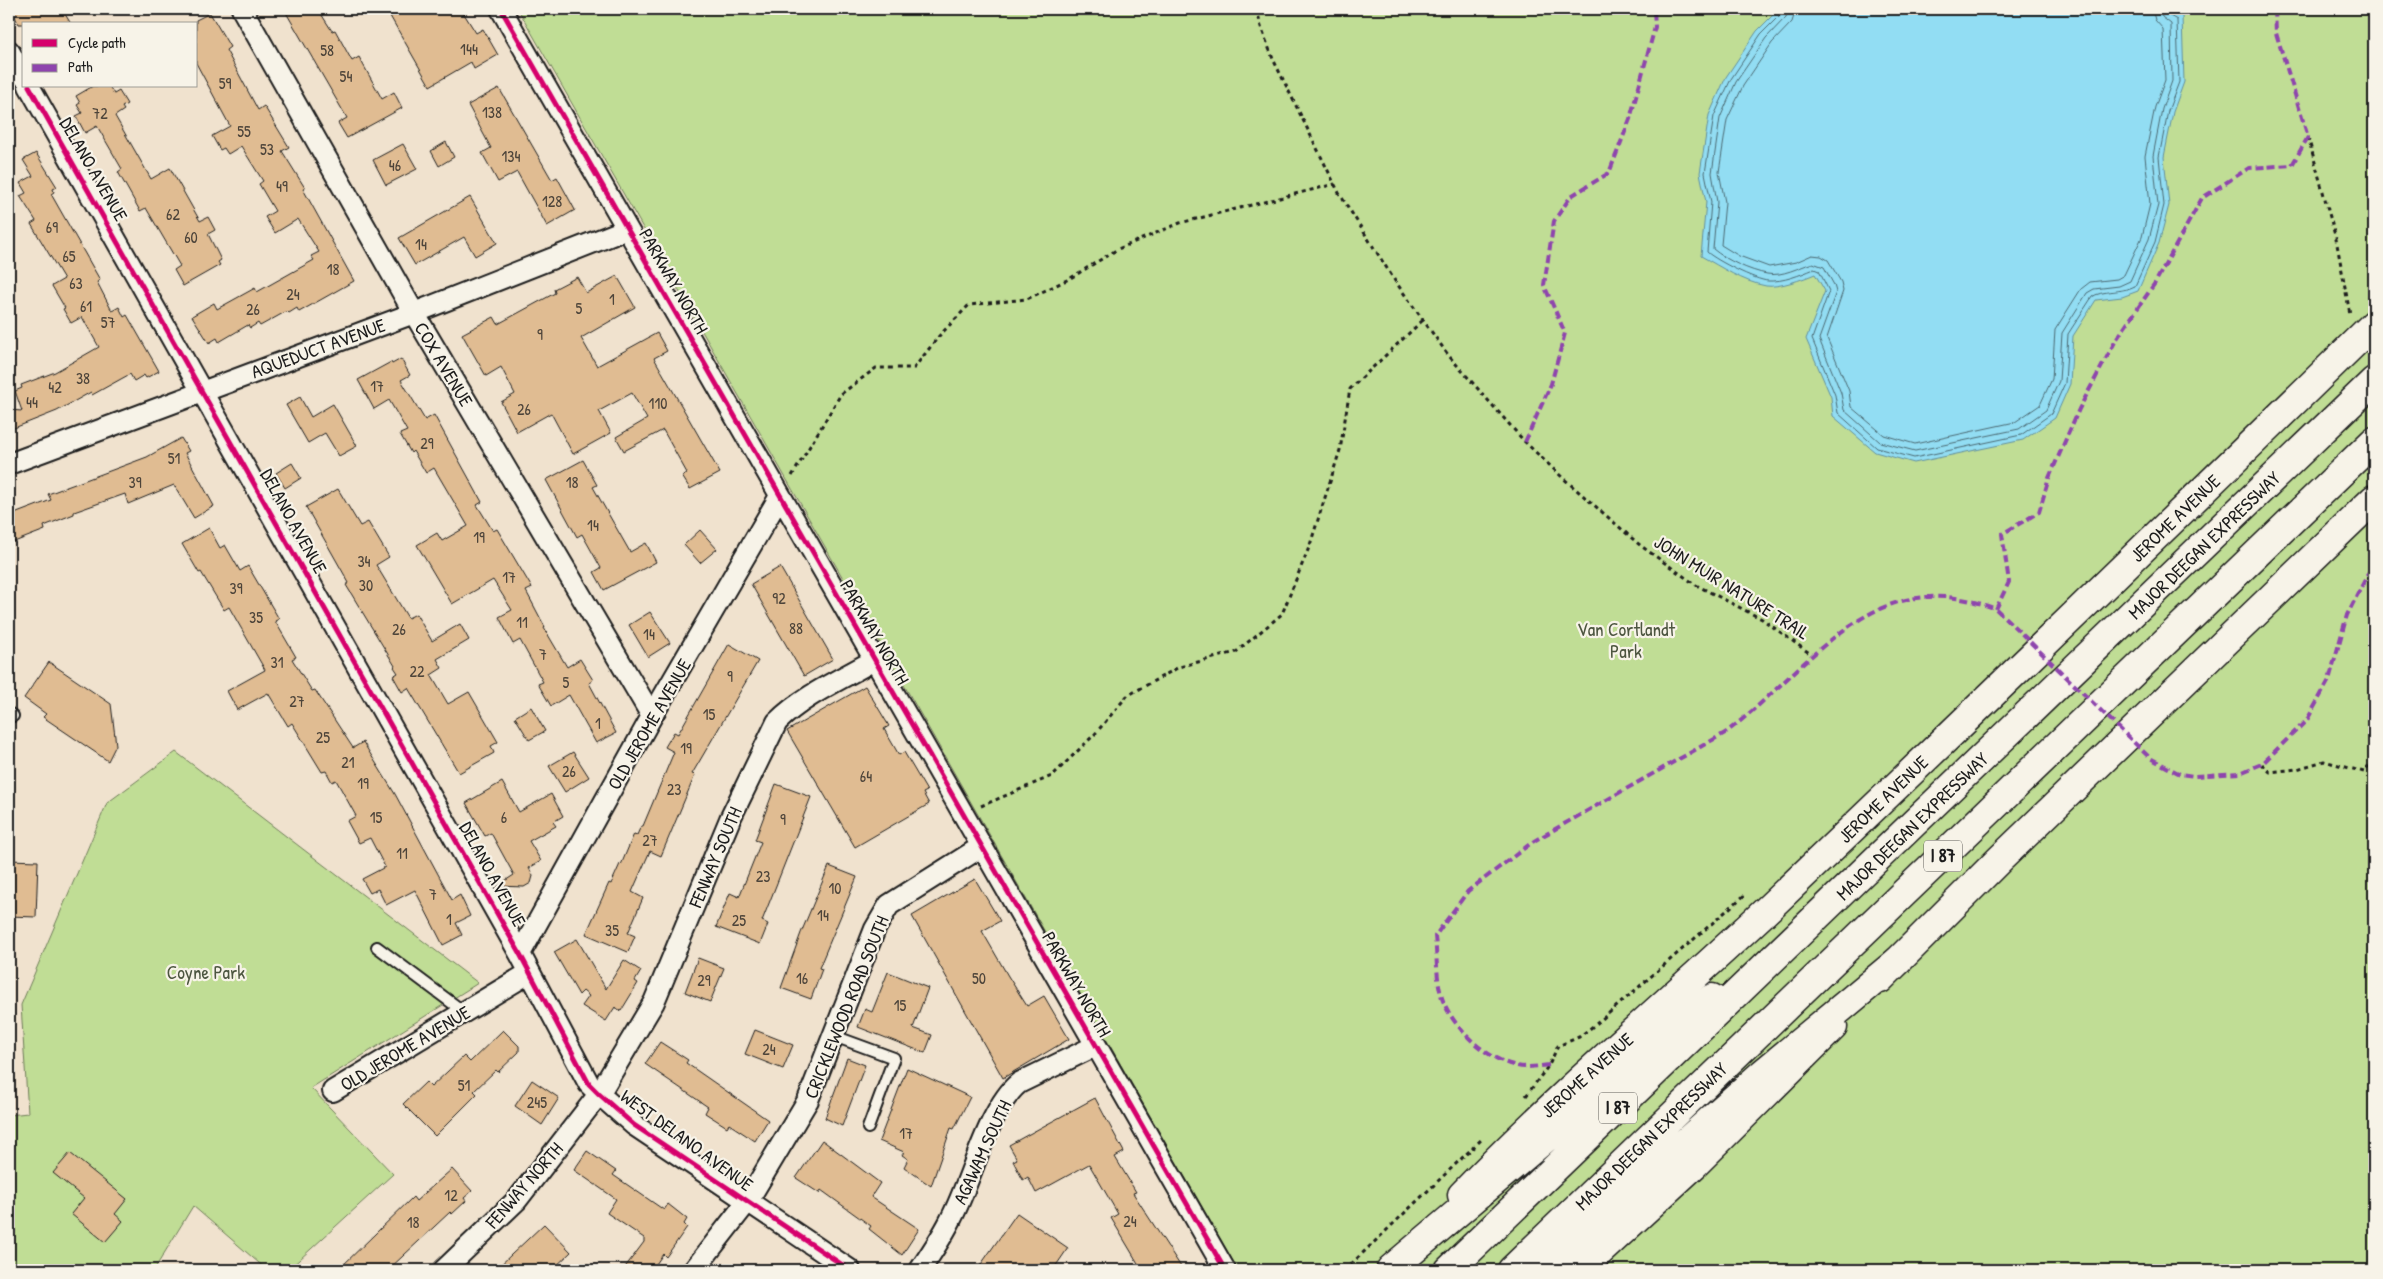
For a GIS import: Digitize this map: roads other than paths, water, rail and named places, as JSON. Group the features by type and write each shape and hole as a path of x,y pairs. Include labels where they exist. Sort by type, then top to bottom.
{"main road":[{"name":"JEROME AVENUE","path":"1391,1270 1524,1133 1840,839 2366,319"},
{"name":"MAJOR DEEGAN EXPRESSWAY","path":"1449,1270 2374,381"},
{"name":"MAJOR DEEGAN EXPRESSWAY","path":"1512,1270 2374,441"},
{"path":"1580,1270 1721,1140 2030,830 2374,499"},
{"path":"1391,1270 1612,1082 1672,1026 1787,945"},
{"path":"1542,1270 1763,1073 1898,961"}],"street":[{"name":"COX AVENUE","path":"242,9 414,313 652,716"},
{"name":"PARKWAY NORTH","path":"501,9 1225,1270"},
{"path":"9,51 22,74"},
{"name":"DELANO AVENUE","path":"30,88 203,391 529,973"},
{"name":"AQUEDUCT AVENUE","path":"9,464 414,313 627,229"},
{"name":"OLD JEROME AVENUE","path":"520,954 652,716 780,496"},
{"name":"FENWAY SOUTH","path":"598,1094 654,1002 730,819 778,722 801,702 874,660"},
{"name":"CRICKLEWOOD ROAD SOUTH","path":"694,1270 747,1202 808,1100 875,929 889,905 981,847"},
{"name":"OLD JEROME AVENUE","path":"333,1091 529,973"},
{"name":"WEST DELANO AVENUE","path":"529,973 589,1084 598,1094 634,1125 850,1270"},
{"name":"AGAWAM SOUTH","path":"920,1270 952,1218 995,1115 1012,1088 1095,1046"},
{"name":"FENWAY NORTH","path":"444,1270 516,1200 598,1094"}],"lane":[{"path":"377,947 464,1012"},
{"path":"834,1036 894,1058 868,1128"}],"water":[{"path":"1779,9 2166,9 2182,16 2184,82 2173,112 2164,157 2169,205 2159,243 2138,291 2122,297 2096,300 2073,336 2070,384 2055,418 2023,440 1914,463 1875,452 1833,416 1831,397 1806,339 1825,291 1815,274 1798,281 1766,286 1741,278 1701,256 1706,202 1700,173 1709,115 1726,77 1757,31"}],"park label":[{"name":"Van Cortlandt Park","path":"1626,640"},
{"name":"Coyne Park","path":"206,972"}]}
